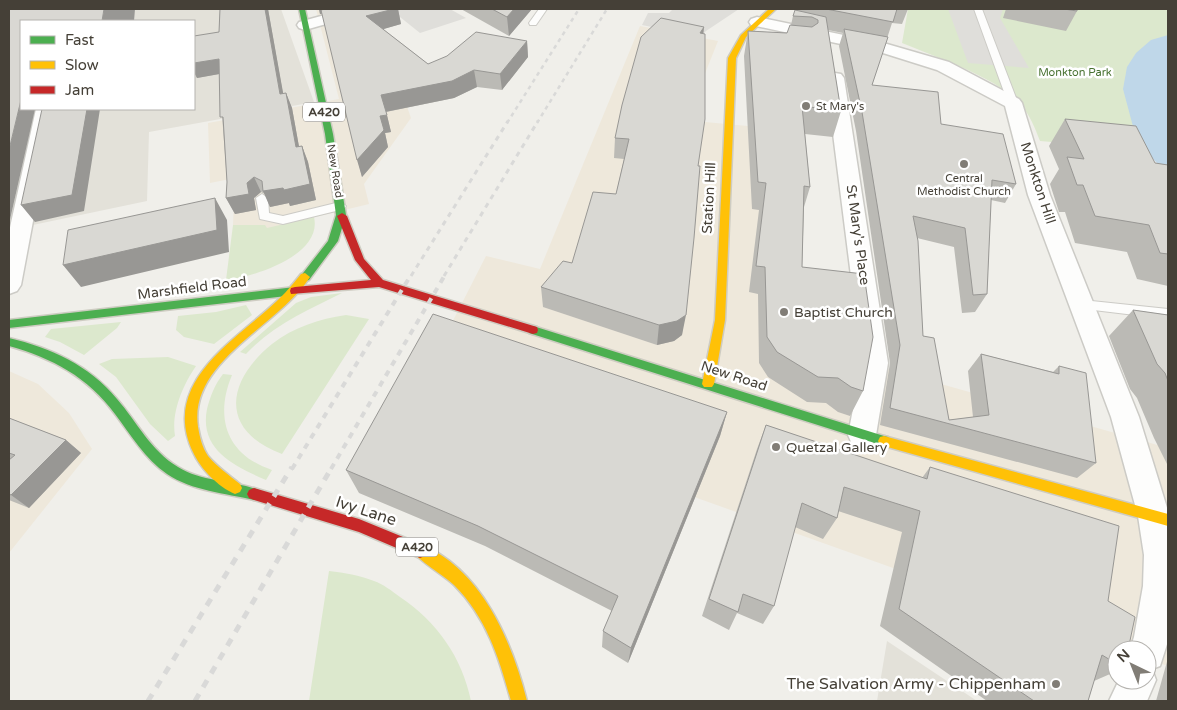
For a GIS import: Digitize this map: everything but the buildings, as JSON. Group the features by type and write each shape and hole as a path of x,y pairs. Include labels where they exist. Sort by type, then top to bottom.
{"main road":[{"name":"New Road","path":"302,9 318,76 341,211 354,251 367,272 379,282 708,384 862,435 1161,518"},
{"name":"Station Hill","path":"708,384 720,320 733,51 743,42 757,22 773,9"},
{"name":"New Road","path":"294,291 332,246 341,211"},
{"name":"Marshfield Road","path":"9,324 379,282"},
{"name":"Ivy Lane","path":"236,489 208,464 196,447 190,424 192,406 200,384 218,358 294,291"},
{"name":"Ivy Lane","path":"9,342 46,353 71,366 96,383 150,451 168,467 191,481 236,489 388,534 422,550 441,563 470,590 496,630 514,677 519,701"}],"street":[{"path":"305,25 363,9"},
{"path":"757,22 888,48 943,66 1013,102"},
{"name":"St Mary's Place","path":"828,36 844,132 875,363 862,435"},
{"name":"Monkton Hill","path":"1013,102 1039,195 1125,417 1161,518 1160,586 1151,640"},
{"path":"9,285 45,110"}],"lane":[{"path":"533,22 543,9"},
{"path":"978,9 1013,102"},
{"path":"262,198 264,216 283,220 341,211"},
{"path":"442,319 451,303"},
{"path":"1082,305 1168,314"}],"shaded area":[{"path":"9,9 281,9 314,102 149,132 147,201 9,230"},
{"path":"316,9 373,9 411,118 364,184 369,204 266,229 265,225 233,225 235,178 210,183 208,123 339,99"},
{"path":"390,9 450,9 466,18 420,33"},
{"path":"673,9 739,9 700,37 642,25 648,13 669,13"},
{"path":"948,9 1003,9 1000,18 1029,68 968,63"},
{"path":"640,26 718,41 702,81 705,122 800,131 803,345 1168,448 1168,666 1157,662 1157,640 1107,640 1107,644 414,397 486,256 540,269"},
{"path":"9,371 38,384 69,413 92,449 9,553"},
{"path":"887,641 977,701 877,701"}],"green space":[{"name":"Monkton Park","path":"908,9 1168,9 1168,41 1155,151 1040,141 1027,113 1010,94 965,69 902,43"},
{"path":"314,217 314,230 308,242 297,253 269,269 226,280 233,225 265,225 267,228"},
{"path":"342,293 279,326 246,354 240,352 296,303 311,297"},
{"path":"246,305 252,315 214,344 184,337 176,330 178,316 216,312"},
{"path":"346,315 369,319 282,454 262,444 248,432 239,419 236,405 238,389 245,374 256,359 280,338 298,328 317,321"},
{"path":"121,322 117,328 84,355 60,342 45,337 51,329"},
{"path":"168,357 196,366 176,408 175,436 168,441 150,424 116,377 99,364 112,359"},
{"path":"223,374 232,375 224,406 228,433 244,455 272,470 266,480 242,469 221,455 208,435 206,423 207,409 213,391"},
{"path":"329,571 346,573 381,584 413,607 436,629 446,642 461,670 471,701 309,701"}],"water":[{"path":"1168,35 1168,174 1146,152 1135,134 1123,89 1127,67 1136,53 1151,40"}],"railway":[{"path":"507,123 579,9"},
{"path":"537,123 607,9"},
{"path":"411,276 508,121"},
{"path":"444,276 538,121"},
{"path":"292,469 411,275"},
{"path":"331,469 445,275"},
{"path":"148,701 292,467"},
{"path":"195,701 332,467"}],"traffic: fast":[{"path":"302,9 329,134 341,215 340,224 333,241 305,277"},
{"path":"9,324 295,291"},
{"path":"533,330 884,441"},
{"path":"9,342 53,356 91,380 103,390 155,456 173,471 202,483 254,494"}],"traffic: slow":[{"path":"708,384 720,320 732,58 743,36 773,9"},
{"path":"235,488 218,475 198,451 190,416 194,398 201,381 213,365 275,309 305,277"},
{"path":"884,441 1168,520"},
{"path":"420,551 447,569 470,592 480,606 497,634 510,668 519,701"}],"traffic: jam":[{"path":"342,216 360,260 379,283 533,330"},
{"path":"295,291 379,283"},
{"path":"254,494 318,512 380,533 420,551"}],"place":[{"name":"St Mary's","path":"806,106"},
{"name":"Central Methodist Church","path":"964,164"},
{"name":"Baptist Church","path":"784,312"},
{"name":"Quetzal Gallery","path":"776,447"},
{"name":"The Salvation Army - Chippenham","path":"1056,684"}]}
